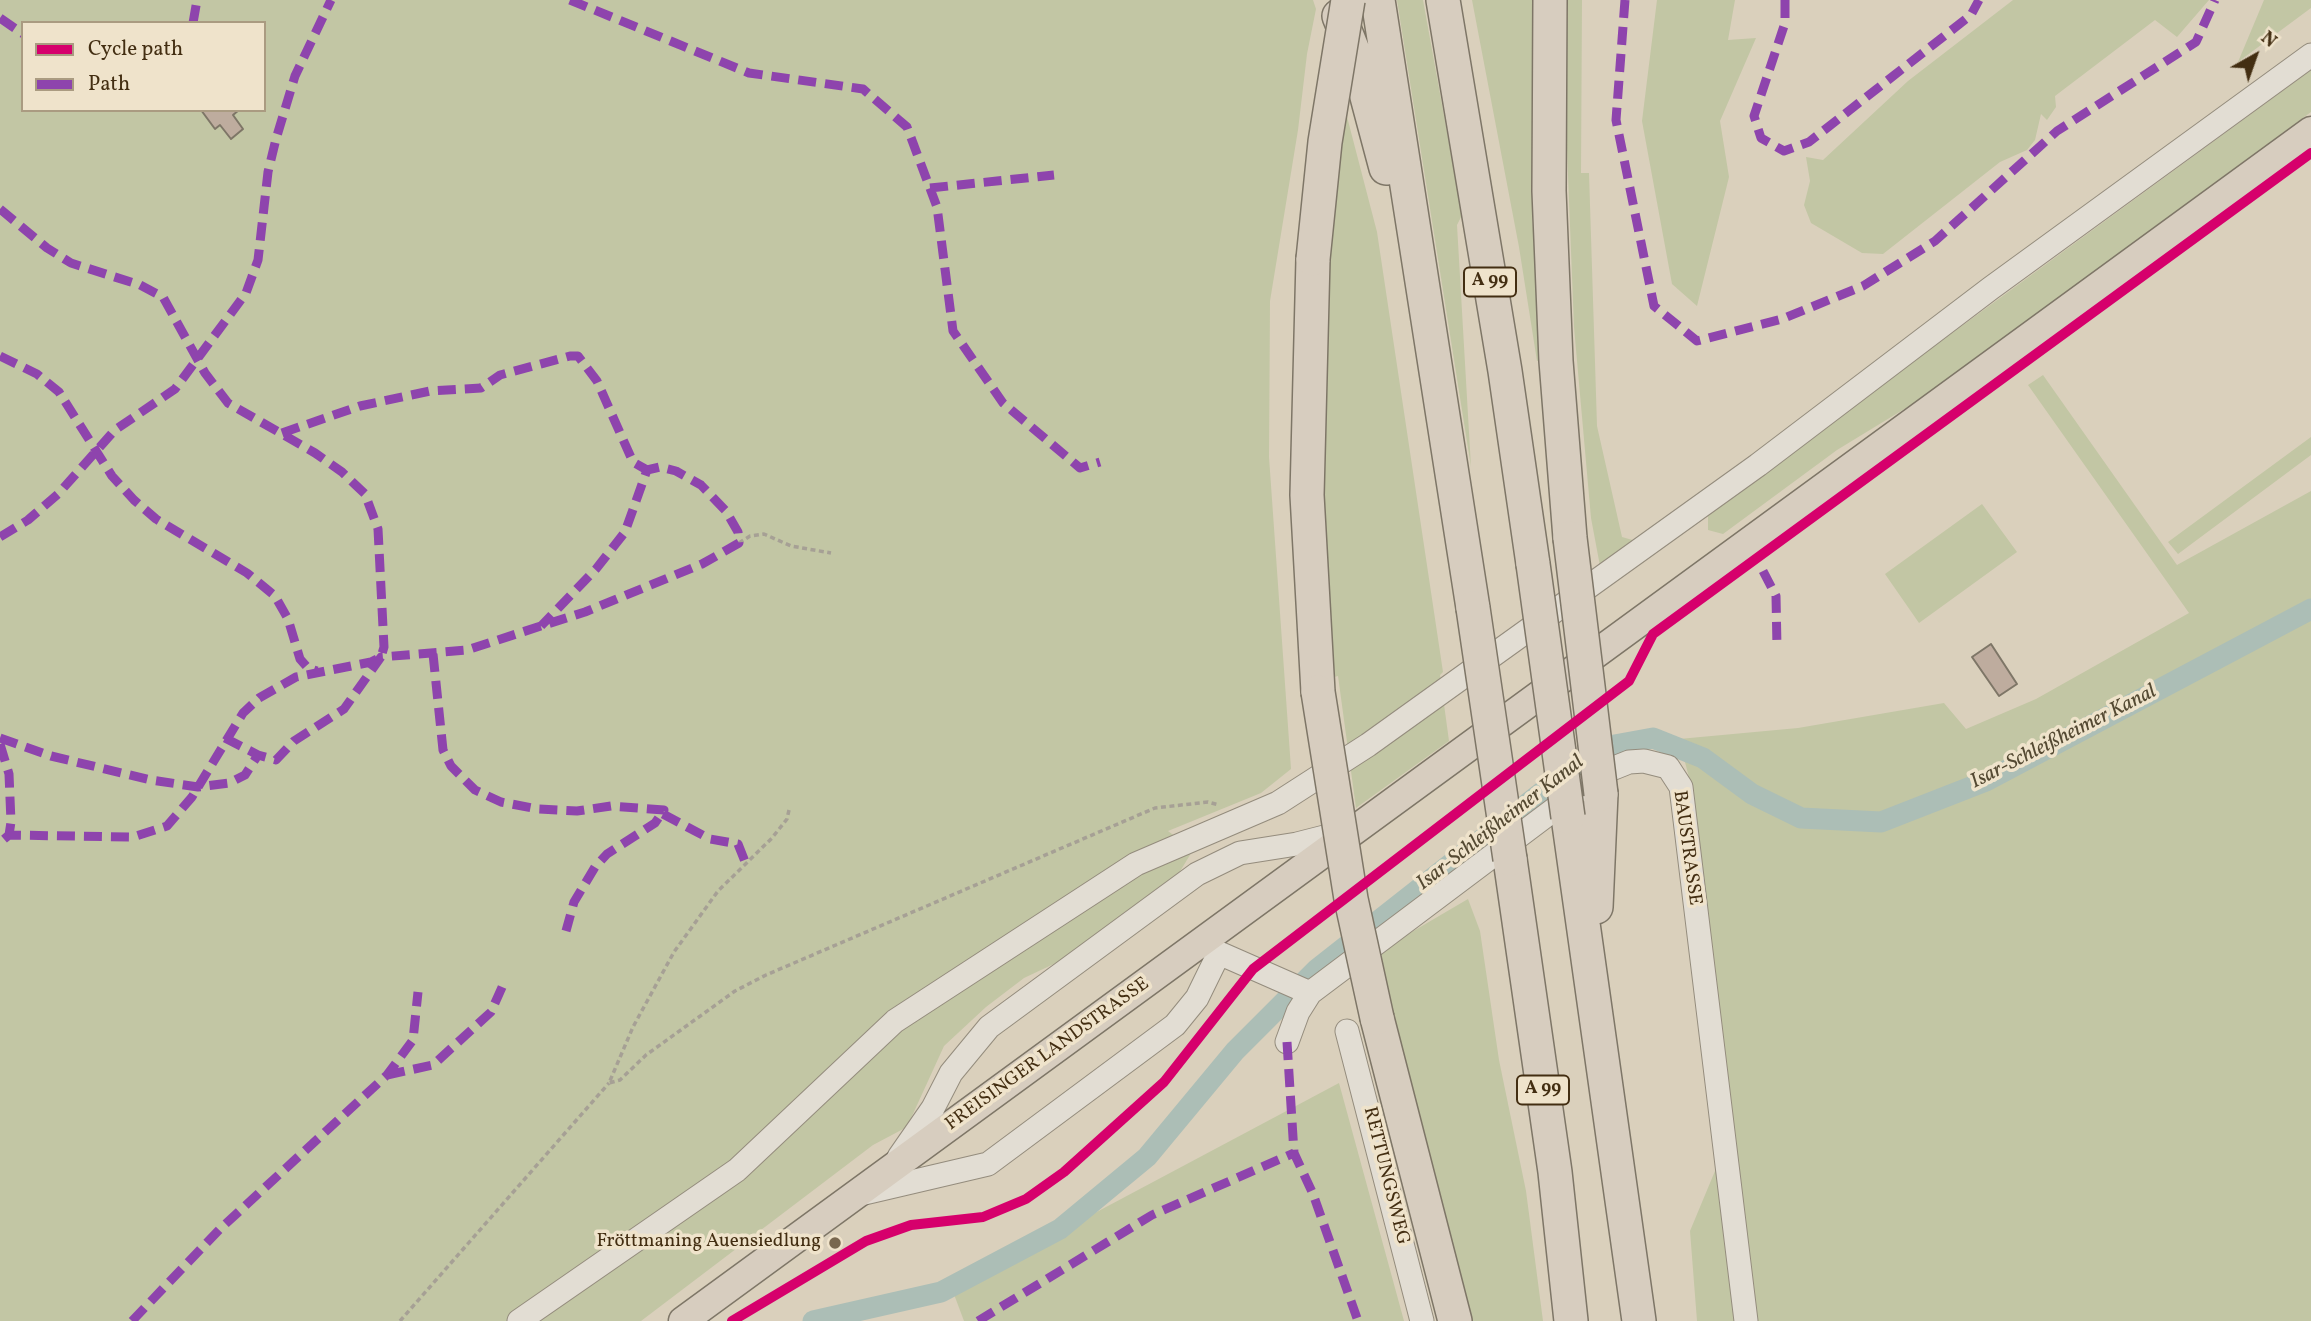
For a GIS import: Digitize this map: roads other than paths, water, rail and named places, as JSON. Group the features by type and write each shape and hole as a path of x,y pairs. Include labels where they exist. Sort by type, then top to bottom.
{"highway":[{"path":"1333,0 1358,64 1385,164 1405,285 1429,323"},
{"path":"1348,0 1325,142 1313,259 1307,495 1318,692 1351,899 1377,1018 1455,1321"},
{"name":"A 99","path":"1378,0 1510,859 1555,1172 1572,1321"},
{"name":"A 99","path":"1443,0 1505,371 1639,1321"},
{"path":"1550,0 1549,191 1556,361 1570,538 1601,794 1593,983"}],"main road":[{"name":"FREISINGER LANDSTRASSE","path":"682,1321 886,1174 1214,945 1357,829 2311,131"}],"lane":[{"path":"519,1321 737,1170 895,1021 1136,864 1236,818 1278,803 1368,745 1758,465 1991,288 2311,55"},
{"name":"BAUSTRASSE","path":"1287,1042 1306,991 1604,772 1629,762 1644,761 1668,767 1681,787 1746,1321"},
{"path":"886,1174 933,1108 951,1073 989,1027 1175,890 1198,874 1240,853 1297,845 1357,829"},
{"path":"857,1195 988,1164 1175,1025 1197,998 1214,945 1270,976 1306,991"},
{"name":"RETTUNGSWEG","path":"1347,1031 1422,1321"}],"waterway":[{"name":"Isar-Schleißheimer Kanal","path":"813,1321 941,1292 1060,1229 1147,1157 1235,1051 1317,969 1598,748 1653,738 1703,758 1752,794 1801,818 1881,822 1986,781 2311,609"}],"place":[{"name":"Fröttmaning Auensiedlung","path":"835,1243"}]}
